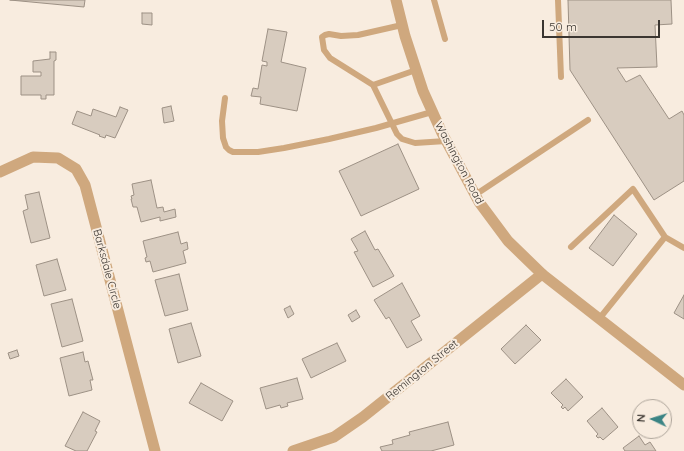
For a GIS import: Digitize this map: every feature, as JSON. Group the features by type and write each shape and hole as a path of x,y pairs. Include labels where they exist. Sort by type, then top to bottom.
{"street":[{"name":"Washington Road","path":"396,0 416,70 432,112 479,202 508,241 542,274 684,385"},
{"name":"Barksdale Circle","path":"0,172 33,157 58,158 76,169 85,185 155,451"},
{"name":"Remington Street","path":"293,451 334,437 363,417 542,274"}],"lane":[{"path":"434,0 445,39"},
{"path":"558,0 561,77"},
{"path":"402,24 358,35 341,36 325,34 322,37 324,50 330,58 373,85 393,123 397,134 402,139 421,143 446,141"},
{"path":"373,85 416,70"},
{"path":"225,98 222,121 223,138 226,147 233,152 258,152 329,139 432,112"},
{"path":"475,195 588,120"},
{"path":"571,247 633,189 664,237 684,248"},
{"path":"599,318 664,237"}],"building":[{"path":"10,0 85,0 84,7"},
{"path":"568,0 671,0 672,24 655,25 657,67 617,68 626,82 640,75 669,119 682,111 684,115 684,181 654,200 570,70"},
{"path":"142,13 152,13 152,25 142,24"},
{"path":"268,29 287,32 281,62 306,68 297,111 260,104 261,97 251,96 253,88 258,89 262,65 267,66 267,62 262,61"},
{"path":"50,52 56,52 56,60 54,61 54,95 46,95 46,99 41,99 41,95 21,95 21,76 41,76 41,72 33,72 33,61 50,59"},
{"path":"171,106 174,121 164,123 162,108"},
{"path":"120,107 128,110 115,138 106,135 105,138 72,124 77,111 91,116 93,109 116,117"},
{"path":"398,144 419,189 361,216 339,171"},
{"path":"151,180 157,208 163,207 164,212 175,209 176,217 160,221 160,217 141,222 137,207 133,207 131,199 131,196 134,195 132,184"},
{"path":"39,192 50,238 31,243 23,211 28,209 25,195"},
{"path":"614,215 637,234 613,266 589,248"},
{"path":"365,231 375,250 378,249 394,276 373,287 354,252 358,251 351,239"},
{"path":"178,232 181,244 187,242 188,249 183,251 186,263 153,272 150,261 146,262 145,258 147,257 143,241"},
{"path":"57,259 66,290 44,296 36,265"},
{"path":"179,274 188,310 165,316 155,280"},
{"path":"402,283 420,316 411,321 422,340 407,348 389,317 386,319 374,300"},
{"path":"684,295 684,319 674,313"},
{"path":"72,299 83,341 62,347 51,304"},
{"path":"290,306 294,314 288,318 284,309"},
{"path":"356,310 360,317 352,322 348,315"},
{"path":"191,323 201,356 178,363 169,329"},
{"path":"526,325 541,340 515,364 501,349"},
{"path":"337,343 346,361 311,378 302,359"},
{"path":"17,350 19,356 10,359 8,353"},
{"path":"83,352 85,362 88,361 93,380 90,380 92,390 69,396 60,358"},
{"path":"297,378 303,399 287,403 288,406 281,408 280,405 266,409 260,388"},
{"path":"566,379 583,397 568,411 565,407 563,409 561,407 563,405 551,393"},
{"path":"201,383 233,401 222,421 189,403"},
{"path":"602,408 618,427 603,440 596,436 598,434 587,421"},
{"path":"83,412 100,421 95,431 97,432 87,451 76,451 65,446"},
{"path":"448,422 454,445 431,451 382,451 380,447 393,444 392,440 410,435 409,432"},
{"path":"635,439 641,439 645,445 650,442 656,451 625,451 623,448"}]}
